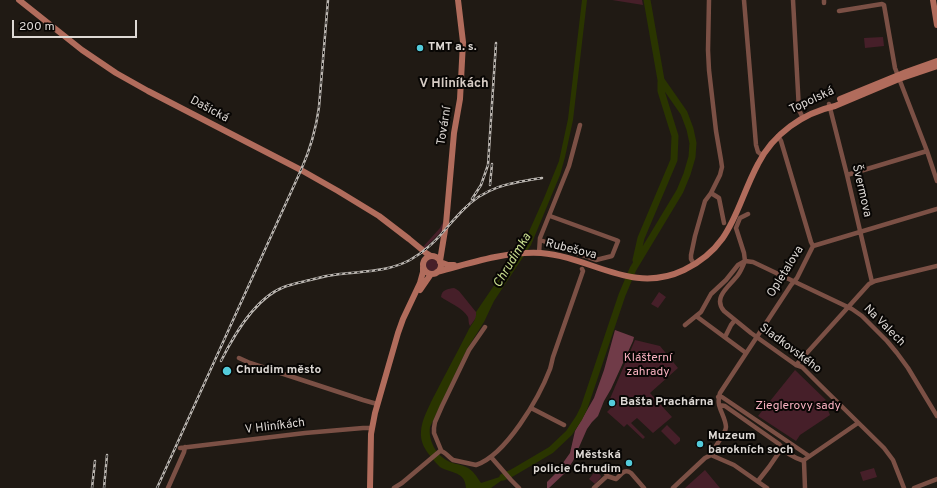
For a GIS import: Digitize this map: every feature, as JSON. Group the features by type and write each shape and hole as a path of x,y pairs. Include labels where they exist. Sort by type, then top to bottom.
{"street":[{"name":"Dašická","path":"19,0 77,46 116,73 338,191 379,216 426,253 432,256"},
{"name":"Tovární","path":"440,262 445,231 454,133 460,99 463,42 458,0"},
{"path":"693,263 691,255 705,201 711,193 720,174 722,163 716,131 709,70 709,0"},
{"path":"744,0 756,145 761,155"},
{"path":"793,0 799,110 802,117"},
{"path":"933,0 937,25"},
{"path":"839,11 884,4 895,68 937,181"},
{"name":"Topolská","path":"693,263 709,249 721,234 732,215 752,169 769,142 791,122 937,61"},
{"name":"Topolská","path":"899,77 937,66"},
{"name":"Švermova","path":"830,105 872,282"},
{"name":"Topolská","path":"761,155 778,136 802,117"},
{"path":"539,252 540,238 572,160 580,125"},
{"path":"778,136 782,141 811,242 814,246"},
{"path":"847,175 927,151"},
{"path":"711,193 719,198 724,223"},
{"name":"Opletalova","path":"718,397 797,278 814,246 937,210"},
{"path":"685,325 703,309 708,297 726,280 738,265 745,261 736,228 740,218 748,214"},
{"path":"543,241 597,260 612,256 618,242 550,216"},
{"name":"Dašická","path":"396,229 421,254 423,265"},
{"name":"Tovární","path":"432,256 437,251 445,231"},
{"name":"Rubešova","path":"440,262 446,265 452,265 491,255 528,252 558,252 579,261 620,273 639,276 662,274 693,263"},
{"name":"Rubešova","path":"434,273 511,253"},
{"path":"370,488 370,451 372,428 398,333 405,314 420,283 423,265 426,258 432,256 437,257 440,262 440,267 411,303"},
{"name":"Na Valech","path":"745,261 753,262 848,306 860,314 895,350 908,368 937,416"},
{"name":"Sladkovského","path":"745,261 739,274 721,295 719,302 721,307 757,337 796,365 802,367 880,443 891,456 904,488"},
{"path":"423,265 426,272 434,273"},
{"path":"796,365 848,306 872,282 937,266"},
{"path":"485,327 469,350 442,406 434,428 440,451 452,459 472,464 477,464 491,457 505,443 531,408 550,370 583,271 582,268"},
{"path":"696,316 746,353"},
{"path":"725,337 735,320"},
{"path":"239,358 250,363 378,404"},
{"path":"673,488 711,454 726,428 718,397 722,397 809,456"},
{"path":"719,405 725,406 774,440 797,459 804,461"},
{"path":"531,408 564,425"},
{"path":"805,488 804,461 809,456 858,423"},
{"name":"V Hliníkách","path":"168,488 184,452 183,448 305,433 372,428"},
{"path":"758,482 782,448"},
{"path":"394,488 440,451"},
{"path":"711,454 734,465 767,488"},
{"path":"491,457 519,488"},
{"path":"600,468 607,474 607,476 616,479 625,471 628,471 644,488"},
{"path":"596,487 607,476"},
{"path":"914,488 937,479"}],"green space":[{"path":"612,0 642,0 643,5"},
{"path":"883,37 884,46 865,48 864,38"},
{"path":"444,220 442,231 424,249 422,248 440,228"},
{"path":"432,259 436,261 438,265 436,269 432,271 428,269 426,265 428,261"},
{"path":"454,288 459,291 476,312 476,318 470,326 466,314 441,297 444,291"},
{"path":"659,292 666,297 658,308 651,304"},
{"name":"Klášterní zahrady","path":"635,340 660,346 678,368 650,393 672,417 653,433 637,418 631,423 645,437 643,439 627,424 624,427 607,412 615,404 614,400 611,399 609,401"},
{"name":"Zieglerovy sady","path":"795,370 826,400 824,401 830,415 800,435 796,441 758,416"},
{"path":"667,425 680,438 680,441 675,445 661,431"},
{"path":"874,468 877,477 863,481 860,472"},
{"path":"596,470 601,477 595,484 589,479"},
{"path":"705,470 720,488 685,488"}],"shaded area":[{"path":"615,330 634,337 633,341 598,416 587,429 573,461 565,473 549,488 547,488 547,482 555,474 570,453 575,431 594,398 604,370"}],"water":[{"name":"Chrudimka","path":"582,0 587,0 573,120 560,175 531,245 494,301 484,322 467,349 430,427 430,437 434,447 440,455 450,462 464,466 471,470 481,483 512,473 491,488 466,488 463,479 460,476 440,467 427,452 421,439 422,423 431,402 475,320 476,312 527,236 559,161 568,119"}],"waterway":[{"path":"503,477 551,450 569,433 579,418 584,408 622,295 633,269 680,191 687,174 692,157 693,143 690,129 684,113 661,80 647,0"},
{"path":"636,260 641,238 674,160 675,136 661,91 661,82"}],"railway":[{"path":"157,488 307,155 319,107 328,0"},
{"path":"472,199 481,185 488,165 496,43"},
{"path":"490,185 492,164"},
{"path":"221,361 246,318 255,308 274,292 287,286 321,277 384,269 401,264 419,255 439,237 463,210 481,196 509,184 542,178"},
{"path":"104,488 107,455"},
{"path":"92,488 95,461"}],"place":[{"name":"TMT a. s.","path":"420,48"},
{"name":"Chrudim město","path":"227,371"},
{"name":"Bašta Prachárna","path":"612,403"},
{"name":"Muzeum barokních soch","path":"700,444"},
{"name":"Městská policie Chrudim","path":"629,463"}],"district":[{"name":"V Hliníkách","path":"454,84"}]}
